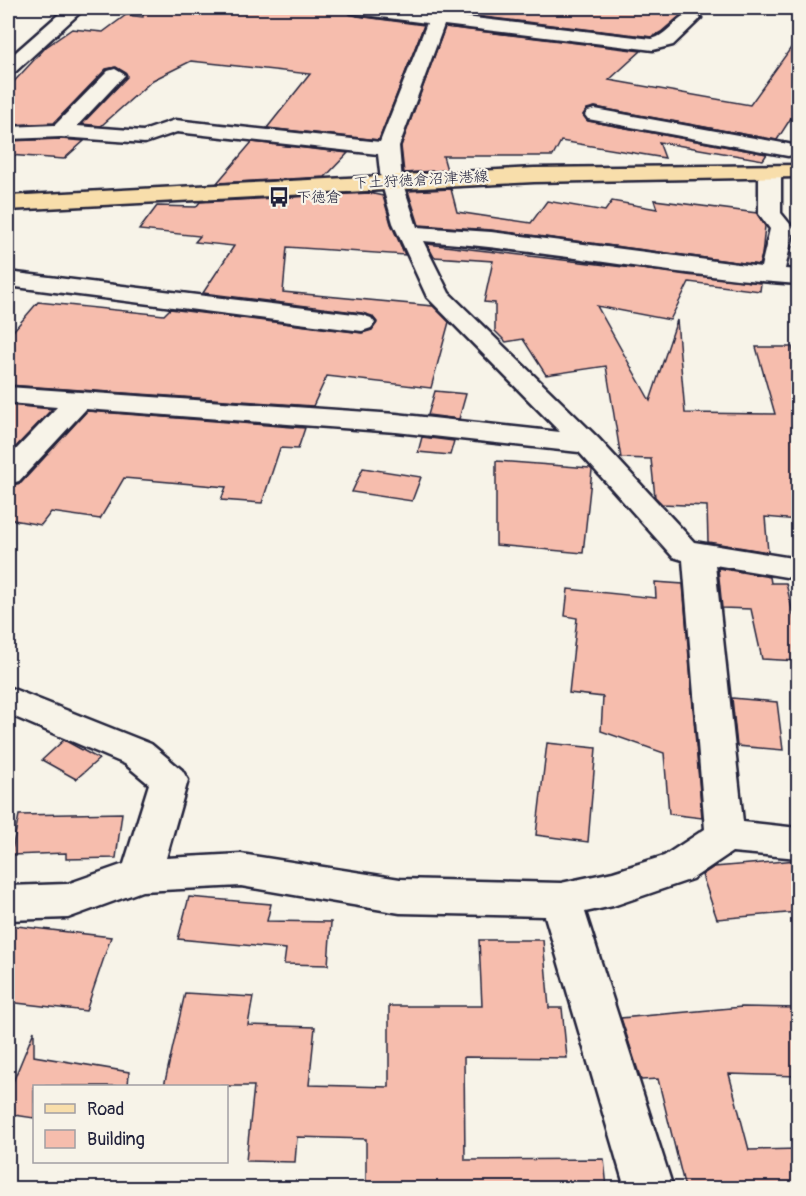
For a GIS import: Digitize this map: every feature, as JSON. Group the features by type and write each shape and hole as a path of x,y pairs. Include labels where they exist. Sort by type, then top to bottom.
{"main road":[{"name":"下土狩徳倉沼津港線","path":"8,203 534,175 782,171"}],"street":[{"path":"8,68 76,8"},
{"path":"357,9 439,14 653,45 667,41 692,18"},
{"path":"439,14 388,149 390,182 425,274 439,297 588,444 684,550 798,569"},
{"path":"60,131 115,75"},
{"path":"595,115 793,141 770,214 782,230 772,273"},
{"path":"8,133 60,131 145,137 174,126 388,149"},
{"path":"410,233 479,238 736,273 772,273 798,277"},
{"path":"8,279 362,323"},
{"path":"8,395 396,423 588,444"},
{"path":"8,475 78,401"},
{"path":"698,554 725,836"},
{"path":"8,700 138,754 169,780 141,875"},
{"path":"8,903 68,901 141,875 241,870 400,896 561,900 613,889 678,868 725,836 798,843"},
{"path":"561,900 649,1188"}],"building":[{"path":"144,8 319,8 348,11 357,16 424,25 379,140 267,128 310,74 191,61 153,80 101,126 82,124 127,77 126,73 116,67 106,69 54,123 8,125 8,88 46,47 72,29 103,32 126,15 143,17"},
{"path":"452,8 689,8 652,37 451,13"},
{"path":"445,27 641,51 609,80 750,105 798,38 798,107 777,140 595,107 587,109 583,115 588,121 767,154 763,160 659,142 665,158 561,141 553,156 443,156 447,170 404,173 401,146"},
{"path":"61,139 84,141 64,159 8,155 8,141"},
{"path":"252,142 348,153 325,177 217,183"},
{"path":"451,189 457,212 531,223 547,201 605,211 612,201 657,209 654,200 757,213 765,226 762,255 759,265 491,230 419,225 408,191"},
{"path":"369,193 383,196 391,224 405,255 287,247 283,292 433,306 449,322 431,388 327,376 313,406 8,385 8,337 38,302 164,315 170,309 362,333 372,330 377,322 372,316 362,313 203,293 234,246 195,242 200,236 139,230 157,206 196,207 200,202"},
{"path":"427,244 761,283 760,291 689,282 670,320 597,306 650,401 677,320 685,413 775,414 756,347 792,347 798,369 798,520 765,517 768,552 708,542 707,506 662,504 655,497 651,459 621,458 606,366 546,375 523,339 506,342 495,331 495,303 484,302 493,261 434,257"},
{"path":"435,391 466,394 459,419 428,415"},
{"path":"8,405 52,409 8,455"},
{"path":"87,411 305,428 298,449 280,448 262,503 221,500 226,487 124,478 100,519 51,512 41,525 8,519 8,486 21,483"},
{"path":"422,437 454,441 450,455 418,452"},
{"path":"496,461 590,468 592,470 583,553 496,545"},
{"path":"363,468 421,477 412,501 352,492"},
{"path":"718,568 770,577 771,583 786,583 798,635 798,661 762,659 751,609 722,608"},
{"path":"655,582 683,584 702,818 669,814 664,753 601,731 603,697 569,693 577,618 565,616 568,589 656,598"},
{"path":"732,698 777,702 783,750 737,746"},
{"path":"64,740 99,759 76,779 42,760"},
{"path":"547,743 596,748 588,842 536,835"},
{"path":"122,813 116,858 66,859 66,853 11,855 19,815"},
{"path":"798,860 798,912 717,919 702,875 714,867"},
{"path":"189,897 271,904 267,921 331,922 328,965 284,964 286,949 178,939"},
{"path":"8,925 111,937 86,1011 8,1002"},
{"path":"479,940 543,940 549,1008 562,1008 567,1058 464,1057 465,1160 604,1159 607,1188 366,1188 366,1139 297,1137 295,1162 246,1161 254,1086 164,1085 185,993 253,997 248,1025 315,1027 309,1085 389,1087 389,1006 482,1006"},
{"path":"742,1007 798,1008 798,1076 729,1074 749,1150 798,1149 798,1184 685,1188 658,1079 641,1080 621,1018"},
{"path":"34,1031 34,1056 129,1072 128,1085 33,1085 33,1118 8,1114 8,1094"}],"place":[{"name":"下徳倉","path":"279,197"}]}
